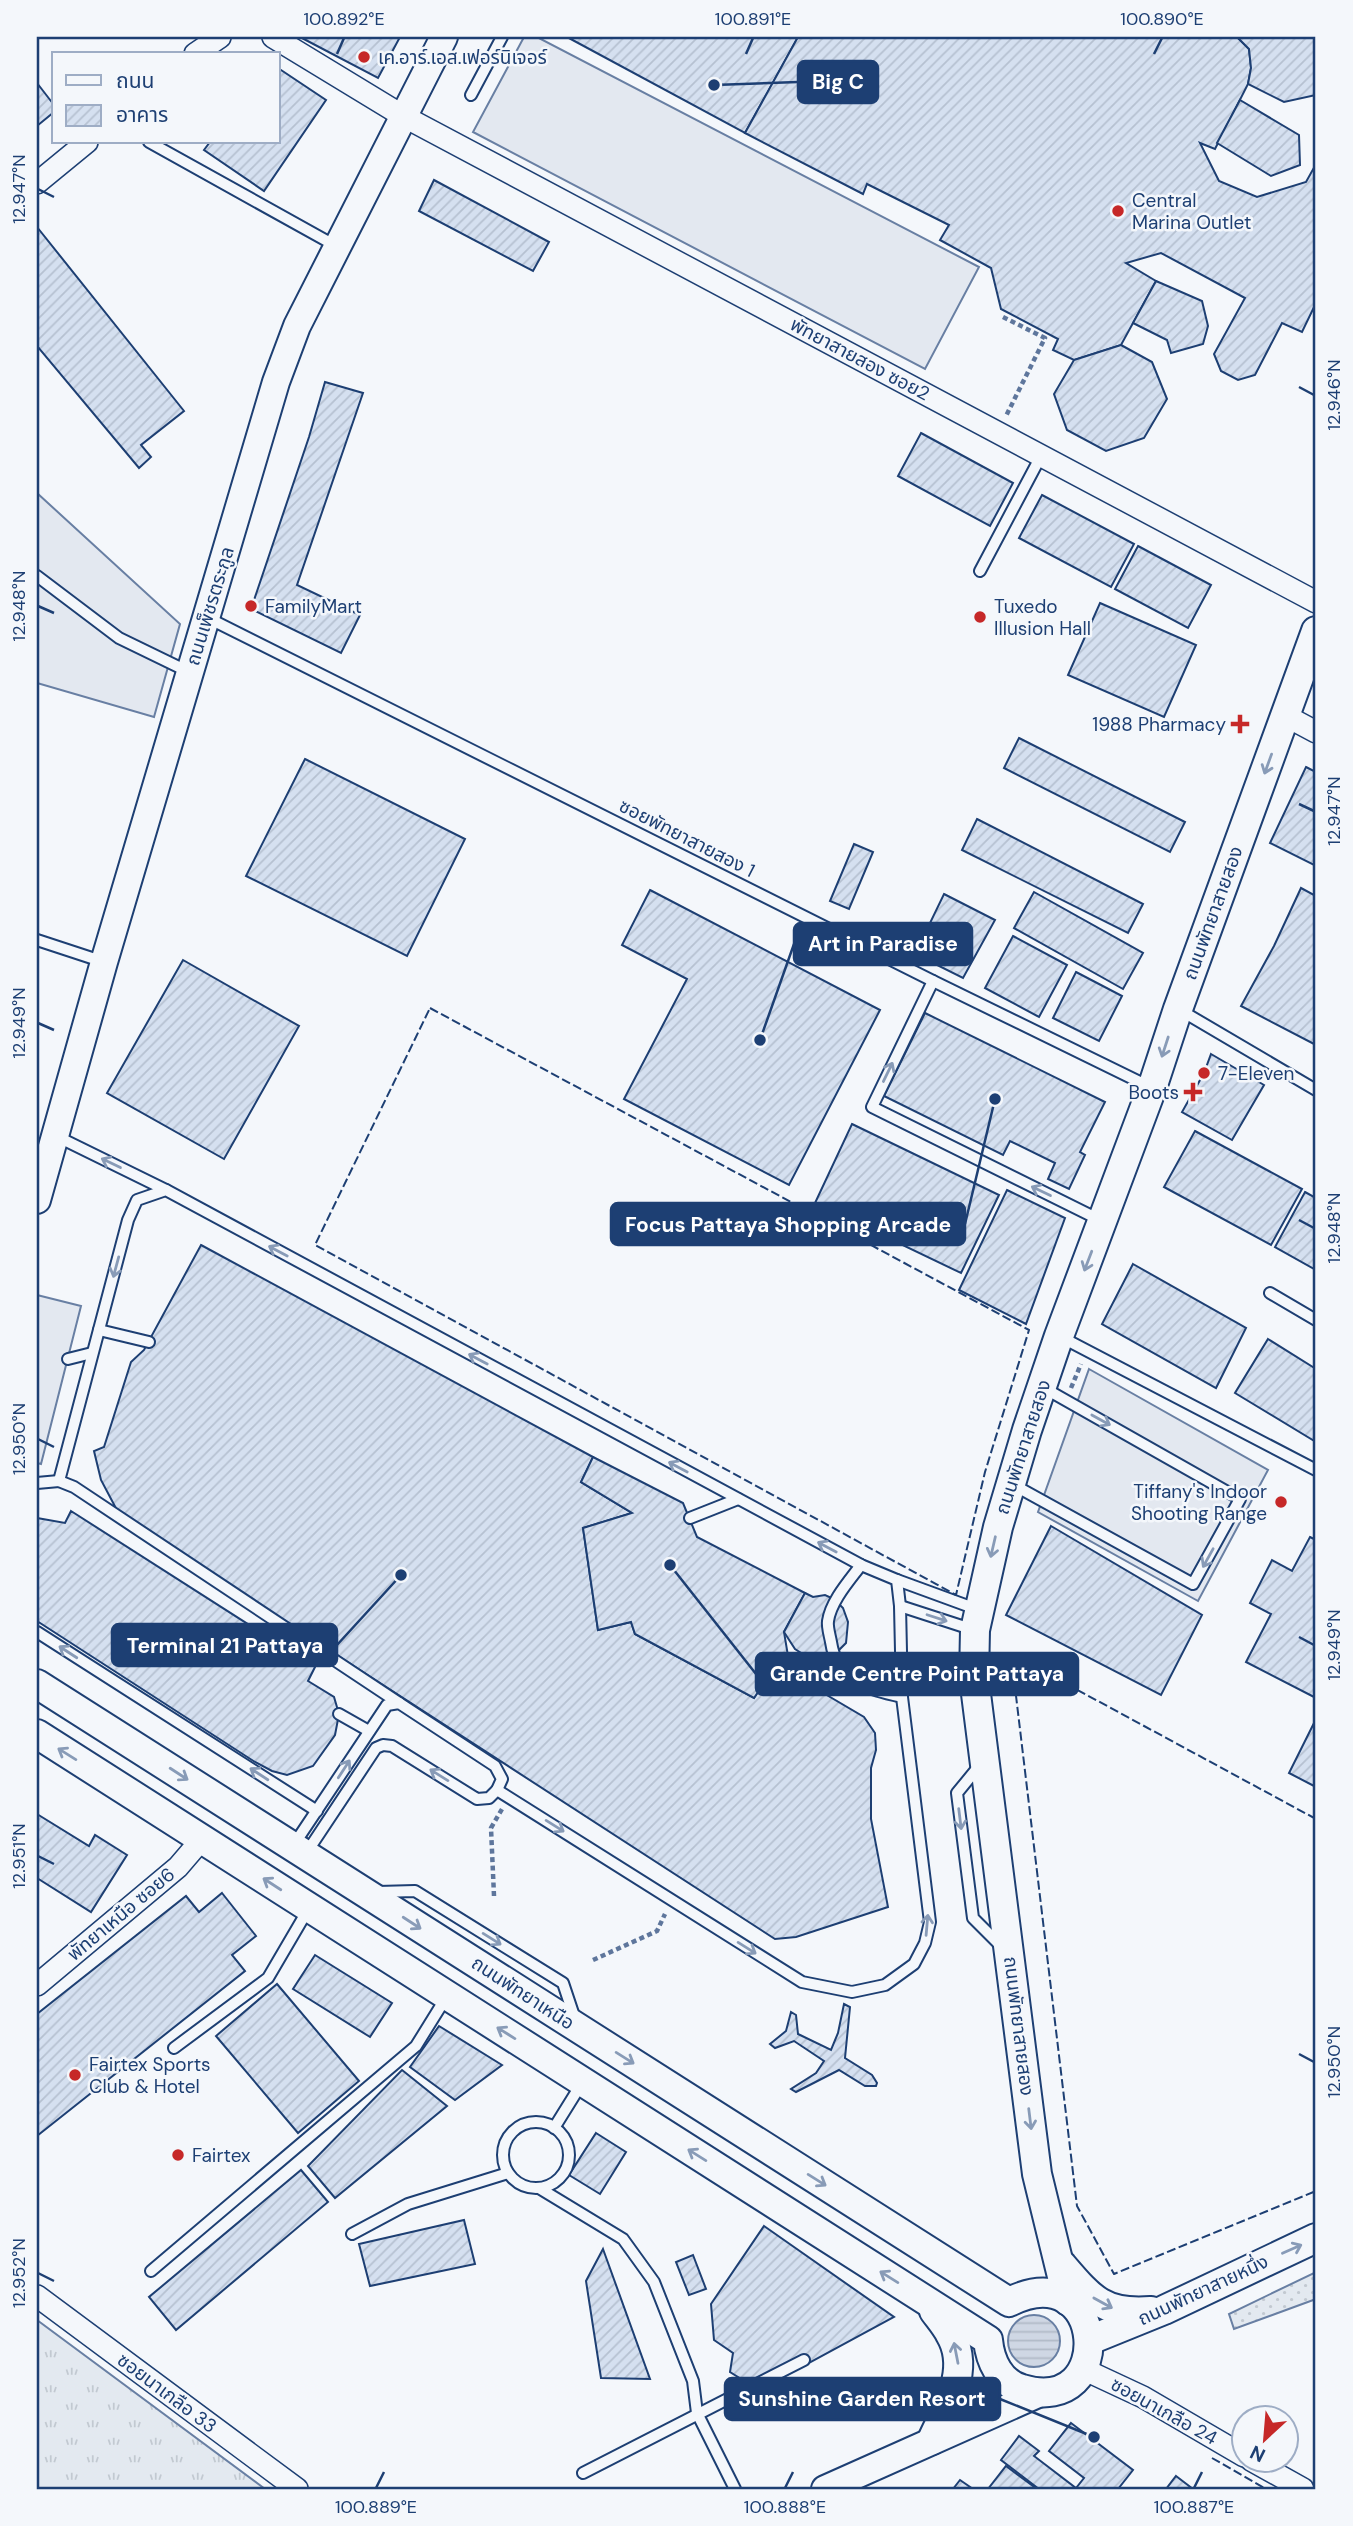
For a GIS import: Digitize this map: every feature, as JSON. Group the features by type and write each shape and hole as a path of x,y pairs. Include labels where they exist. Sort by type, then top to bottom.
{"main road":[{"name":"ถนนพัทยาสายสอง","path":"1090,2340 1083,2317 1068,2301 1037,2174 974,1678 977,1620 1010,1483 1059,1336 1152,1088 1178,1009 1316,631"},
{"name":"ถนนพัทยาเหนือ","path":"37,1684 1009,2302 1024,2294 1037,2292 1055,2295 1068,2301"},
{"path":"37,1734 988,2340 995,2369 1013,2386 1038,2394 1057,2391 1074,2381 1088,2358 1090,2340"},
{"name":"ถนนพัทยาสายหนึ่ง","path":"1090,2340 1164,2310 1316,2238"},
{"path":"1058,2260 1084,2291 1104,2305 1126,2313 1164,2310"},
{"path":"927,2301 952,2336 958,2357 957,2386 932,2440"}],"street":[{"path":"198,52 220,37"},
{"name":"พัทยาสายสอง ซอย2","path":"273,37 403,116 1316,602"},
{"name":"ถนนเพ็ชรตระกูล","path":"37,1200 104,962 276,382 297,326 444,37"},
{"path":"37,183 85,144"},
{"path":"1286,716 1316,732"},
{"name":"พัทยาเหนือ ซอย6","path":"38,1981 178,1867 202,1839"},
{"name":"ซอยนาเกลือ 33","path":"37,2296 297,2489"},
{"name":"ซอยนาเกลือ 24","path":"1083,2369 1143,2397 1230,2448"},
{"path":"825,2489 1038,2394"},
{"path":"1277,2474 1303,2489"}],"lane":[{"path":"471,95 502,37"},
{"path":"153,144 337,246"},
{"path":"980,571 1041,456"},
{"path":"37,576 119,638 190,672"},
{"name":"ซอยพัทยาสายสอง 1","path":"207,617 1152,1088"},
{"path":"37,940 104,962"},
{"path":"933,981 872,1107 1102,1221"},
{"path":"1178,1009 1316,1090"},
{"path":"55,1136 166,1191 860,1565 897,1580 977,1620"},
{"path":"59,1481 133,1210 138,1200 166,1191"},
{"path":"1270,1293 1316,1320"},
{"path":"99,1330 149,1342"},
{"path":"1059,1336 1316,1470"},
{"path":"68,1359 92,1353"},
{"path":"1010,1483 1193,1584 1240,1499 1042,1387"},
{"path":"37,1483 59,1481 74,1487 495,1766 502,1779 489,1798 477,1799 391,1746 383,1745 376,1748 299,1851"},
{"path":"690,1518 738,1499"},
{"path":"860,1565 838,1597 827,1622 836,1662 842,1673 856,1682 902,1697"},
{"path":"497,1790 802,1982 852,1992 885,1985 914,1964 925,1943 930,1922 902,1697 897,1580"},
{"path":"900,1606 977,1620"},
{"path":"37,1632 317,1811"},
{"path":"299,1851 317,1811 387,1704 399,1703"},
{"path":"339,1714 369,1731"},
{"path":"174,2048 268,1978 309,1908"},
{"path":"152,2271 416,2046 447,1996"},
{"path":"554,2128 583,2081"},
{"path":"539,2188 557,2181 564,2173 569,2151 565,2140 554,2128 540,2122 529,2123 511,2133 503,2152 508,2173 524,2186 539,2188 623,2239 633,2252 654,2282 693,2381 697,2413 735,2489"},
{"path":"352,2234 408,2204 508,2173"},
{"path":"583,2473 804,2360"}],"path":[{"path":"997,432 1045,338 1003,317"},
{"path":"1066,1401 1087,1350"},
{"path":"494,1896 491,1828 503,1807"},
{"path":"593,1960 657,1931 667,1910"}],"green space":[{"path":"1316,2272 1316,2299 1234,2329 1229,2314"},
{"path":"37,2320 265,2489 37,2489"}],"shaded area":[{"path":"524,37 537,37 979,267 925,369 473,132"},
{"path":"37,493 180,624 154,717 37,683"},
{"path":"37,1295 81,1306 41,1464 37,1463"},
{"path":"1089,1369 1268,1470 1198,1601 1038,1512"},
{"path":"1034,2315 1053,2322 1060,2341 1053,2360 1034,2367 1015,2360 1008,2341 1015,2322"}],"building":[{"name":"เค.อาร์.เอส.เฟอร์นิเจอร์","path":"300,37 400,37 378,78"},
{"path":"567,37 798,37 745,133"},
{"name":"Central Marina Outlet","path":"798,37 1237,37 1249,49 1251,68 1248,84 1215,149 1200,143 1219,181 1257,197 1306,182 1316,164 1316,303 1302,332 1282,323 1255,375 1238,380 1221,371 1214,354 1245,298 1161,253 1126,263 1156,281 1121,345 1074,360 1053,350 1058,339 1001,309 991,268 940,240 949,225 867,184 863,194 745,133"},
{"path":"1237,37 1316,37 1316,95 1284,102 1248,84 1251,68 1249,49"},
{"path":"280,69 326,100 264,191 204,150 208,144 280,144"},
{"path":"37,83 52,102 52,114 37,126"},
{"path":"1240,100 1299,135 1300,165 1271,176 1217,143"},
{"path":"434,180 549,242 533,271 419,211"},
{"path":"37,227 184,411 141,445 151,457 139,468 37,346"},
{"path":"1156,281 1202,301 1208,326 1203,344 1171,353 1167,340 1133,323"},
{"path":"1121,345 1152,362 1167,399 1144,438 1106,451 1067,430 1054,394 1074,360"},
{"path":"325,382 363,393 297,585 360,615 341,653 251,609"},
{"path":"921,433 1013,483 990,526 898,476"},
{"path":"1042,495 1134,544 1111,587 1019,538"},
{"path":"1138,546 1211,585 1188,628 1115,589"},
{"path":"1100,603 1196,645 1164,717 1068,675"},
{"path":"1019,738 1185,822 1170,852 1004,768"},
{"path":"305,759 465,839 407,956 246,876"},
{"path":"1306,767 1316,772 1316,866 1270,843"},
{"path":"977,819 1143,904 1128,933 962,850"},
{"path":"854,844 873,852 849,909 830,901"},
{"path":"1301,888 1316,896 1316,1045 1241,1006 1274,946"},
{"path":"650,890 880,1010 789,1185 624,1099 687,979 622,945"},
{"path":"1034,892 1143,953 1123,989 1014,928"},
{"path":"944,894 995,920 963,978 915,954"},
{"path":"1013,936 1067,965 1039,1017 985,988"},
{"path":"183,960 299,1026 224,1159 107,1093"},
{"path":"1076,972 1122,996 1099,1041 1053,1018"},
{"path":"925,1013 1105,1102 1080,1152 1085,1155 1069,1189 1048,1179 1055,1163 1010,1141 1003,1155 884,1096"},
{"path":"1211,1054 1264,1085 1232,1140 1182,1112 1204,1073"},
{"path":"852,1124 999,1195 961,1273 815,1203"},
{"path":"1195,1131 1302,1189 1271,1245 1164,1187"},
{"path":"1007,1190 1065,1218 1026,1324 959,1290"},
{"path":"1305,1192 1316,1198 1316,1270 1275,1247"},
{"path":"201,1245 593,1457 581,1482 632,1513 583,1528 598,1630 631,1622 635,1634 754,1698 764,1683 791,1674 864,1717 875,1733 876,1750 871,1768 871,1819 888,1907 796,1937 775,1939 119,1514 101,1480 94,1451 104,1447 131,1362 144,1350"},
{"path":"1133,1264 1246,1328 1216,1388 1102,1324"},
{"path":"1268,1339 1316,1369 1316,1442 1235,1393"},
{"path":"593,1457 683,1503 697,1537 805,1593 784,1632 791,1674 764,1683 754,1698 635,1634 631,1622 598,1630 583,1528 632,1513 581,1482"},
{"path":"71,1511 315,1667 308,1681 334,1697 339,1714 335,1735 313,1766 287,1775 272,1771 37,1621 37,1518 65,1523"},
{"path":"1051,1526 1202,1615 1161,1695 1006,1615"},
{"path":"1310,1537 1316,1540 1316,1698 1246,1662 1271,1614 1250,1603 1272,1560 1292,1571"},
{"path":"805,1593 813,1597 825,1595 843,1608 848,1622 846,1643 838,1651 809,1658 795,1649 784,1632"},
{"path":"1316,1719 1316,1787 1289,1773"},
{"path":"37,1814 89,1846 95,1835 127,1855 91,1912 37,1878"},
{"name":"Fairtex Sports Club & Hotel","path":"222,1893 256,1936 232,1955 245,1971 37,2136 37,2014 186,1896 199,1912"},
{"path":"315,1955 392,2003 370,2037 293,1989"},
{"path":"277,1984 359,2081 298,2133 216,2036"},
{"path":"844,2004 850,2007 845,2058 872,2075 876,2086 865,2086 839,2070 796,2092 791,2089 816,2073 824,2061 794,2041 775,2048 770,2044 786,2031 791,2012 796,2015 798,2034 831,2050 838,2033"},
{"path":"439,2026 502,2065 455,2100 410,2067"},
{"path":"402,2070 447,2106 335,2198 308,2166"},
{"path":"596,2133 626,2152 600,2194 569,2175"},
{"path":"301,2170 328,2202 176,2330 149,2297"},
{"path":"464,2220 475,2264 370,2286 359,2244"},
{"path":"764,2226 894,2317 759,2390 730,2372 733,2353 714,2340 711,2304"},
{"path":"603,2249 650,2379 601,2378 586,2281"},
{"path":"693,2255 706,2289 689,2295 676,2262"},
{"path":"1071,2423 1133,2470 1118,2489 1039,2489 1001,2460 1019,2436 1039,2451 1034,2456 1076,2488 1084,2478 1049,2451"},
{"path":"1006,2466 1037,2489 988,2489"},
{"path":"1176,2476 1193,2489 1166,2489"},
{"path":"960,2480 973,2489 953,2489"}],"fence":[{"path":"430,1008 1029,1330 985,1472 956,1595 315,1245 430,1008"},
{"path":"1316,1819 1011,1654 1077,2206 1114,2274 1316,2191"},
{"path":"1212,2458 1266,2489"}],"place":[{"name":"เค.อาร์.เอส.เฟอร์นิเจอร์","path":"364,57"},
{"name":"Big C","path":"714,85"},
{"name":"Central Marina Outlet","path":"1118,211"},
{"name":"FamilyMart","path":"251,606"},
{"name":"Tuxedo Illusion Hall","path":"980,617"},
{"name":"1988 Pharmacy","path":"1240,724"},
{"name":"Art in Paradise","path":"760,1040"},
{"name":"7-Eleven","path":"1204,1073"},
{"name":"Boots","path":"1193,1092"},
{"name":"Focus Pattaya Shopping Arcade","path":"995,1099"},
{"name":"Tiffany's Indoor Shooting Range","path":"1281,1502"},
{"name":"Grande Centre Point Pattaya","path":"670,1565"},
{"name":"Terminal 21 Pattaya","path":"401,1575"},
{"name":"Fairtex Sports Club & Hotel","path":"75,2075"},
{"name":"Fairtex","path":"178,2155"},
{"name":"Sunshine Garden Resort","path":"1094,2437"}]}
